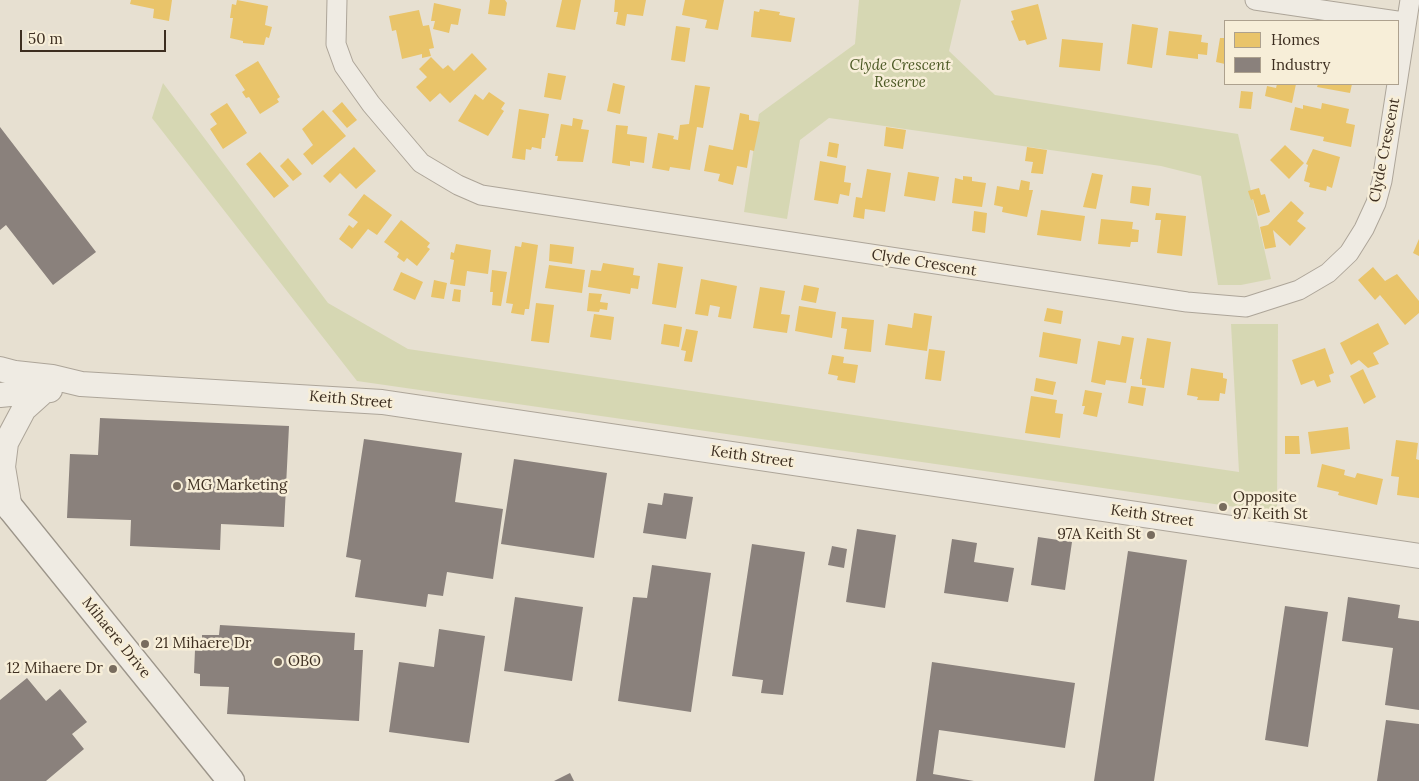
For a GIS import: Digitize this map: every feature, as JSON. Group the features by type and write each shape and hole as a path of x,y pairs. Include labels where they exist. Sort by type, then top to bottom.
{"main road":[{"name":"Mihaere Drive","path":"5,502 231,781"}],"street":[{"name":"Clyde Crescent","path":"337,0 336,44 350,76 371,104 421,162 458,185 481,195 1177,301 1246,307 1299,290 1328,273 1349,253 1364,229 1376,203 1382,181 1393,85"},
{"path":"1256,0 1388,20"},
{"name":"Clyde Crescent","path":"1399,39 1401,22 1410,0"},
{"name":"Keith Street","path":"0,369 81,384 308,396 382,402 1419,556"},
{"name":"Keith Street","path":"0,395 23,391 44,391 81,384"},
{"path":"5,502 3,467 6,443 24,409 44,391"}],"green space":[{"name":"Clyde Crescent Reserve","path":"859,0 961,0 949,51 995,95 1238,134 1271,279 1241,285 1218,285 1201,176 1161,166 829,118 800,140 787,219 744,212 759,114 855,44"},
{"path":"163,83 328,303 408,349 1239,472 1231,324 1278,324 1277,513 357,381 152,118"}],"building: Homes":[{"path":"131,0 172,0 169,21 153,18 154,9 130,4"},
{"path":"237,0 268,6 265,25 272,27 269,38 266,37 264,45 243,43 243,41 230,38 233,18 230,18 232,4 236,5"},
{"path":"490,0 505,0 507,3 505,16 488,14"},
{"path":"562,0 581,0 575,30 556,27"},
{"path":"615,0 646,0 643,16 627,14 625,26 616,24 618,12 614,12"},
{"path":"685,0 724,0 718,30 705,28 707,20 682,15"},
{"path":"434,3 461,9 458,25 451,24 449,33 433,29 435,21 431,21"},
{"path":"1038,4 1047,39 1027,45 1025,40 1019,41 1011,21 1014,20 1011,11"},
{"path":"760,9 780,12 779,15 795,18 791,42 751,37 754,11 759,12"},
{"path":"419,10 423,26 429,25 434,48 429,49 431,56 422,58 422,54 402,59 396,30 392,31 389,16"},
{"path":"1132,24 1158,28 1152,68 1127,64"},
{"path":"676,26 690,28 685,62 671,60"},
{"path":"1169,31 1202,35 1201,42 1208,43 1207,55 1198,54 1198,59 1166,55"},
{"path":"1220,38 1224,38 1224,64 1216,62"},
{"path":"1062,39 1103,43 1100,71 1059,67"},
{"path":"472,53 487,69 450,103 440,93 430,102 416,87 427,77 419,69 431,57 443,69 448,65 454,71"},
{"path":"258,61 280,97 277,99 279,102 260,114 249,97 246,98 242,92 245,90 235,75"},
{"path":"548,73 566,76 561,100 544,97"},
{"path":"613,83 625,86 620,114 607,111"},
{"path":"695,85 710,87 703,128 697,127 690,170 670,167 669,171 652,168 658,133 674,136 673,139 678,140 680,125 689,124"},
{"path":"1277,85 1296,85 1292,103 1265,96 1267,86 1276,88"},
{"path":"1318,85 1352,85 1350,93 1317,87"},
{"path":"1241,91 1253,92 1251,109 1239,108"},
{"path":"489,92 505,103 501,109 504,111 488,136 458,121 475,94 483,100"},
{"path":"342,102 357,120 347,128 332,111"},
{"path":"227,103 247,133 223,149 210,129 217,124 210,114"},
{"path":"1322,103 1349,109 1346,123 1355,125 1351,147 1323,141 1324,137 1290,130 1295,107 1303,109 1303,105 1321,109"},
{"path":"519,109 549,114 541,149 532,147 531,150 526,149 525,160 512,158"},
{"path":"323,110 346,136 312,165 303,154 313,145 302,129"},
{"path":"740,113 749,115 749,120 760,122 754,151 750,150 747,168 737,166 733,185 718,181 720,174 704,171 709,145 733,150"},
{"path":"573,118 583,120 581,129 589,130 583,162 557,161 558,156 555,156 561,124 572,126"},
{"path":"616,125 628,126 627,134 647,137 644,163 630,161 630,166 612,163"},
{"path":"886,127 906,130 903,149 884,146"},
{"path":"829,142 839,144 837,158 827,156"},
{"path":"1285,145 1304,163 1289,179 1270,160"},
{"path":"354,147 376,171 356,189 340,173 330,183 323,176"},
{"path":"1027,147 1047,150 1043,174 1031,173 1033,162 1025,161"},
{"path":"1313,149 1340,157 1332,188 1327,186 1326,191 1309,187 1310,183 1304,181 1308,165 1306,164"},
{"path":"260,152 289,186 274,198 246,164"},
{"path":"288,158 302,174 293,181 280,166"},
{"path":"820,161 846,166 844,182 851,183 849,196 840,194 838,204 814,200"},
{"path":"867,169 891,173 885,212 865,209 864,219 853,217 856,197 862,198"},
{"path":"908,172 939,177 935,201 904,196"},
{"path":"1092,173 1103,175 1096,209 1083,207"},
{"path":"963,176 972,177 972,181 986,183 982,207 952,203 955,178 963,180"},
{"path":"1021,180 1030,182 1029,190 1033,190 1027,217 1002,212 1003,207 994,205 997,186 1019,190"},
{"path":"1132,186 1151,188 1149,206 1130,203"},
{"path":"1259,188 1261,195 1265,194 1270,212 1258,216 1253,199 1251,200 1248,191"},
{"path":"364,194 392,215 377,235 368,229 352,249 339,239 349,225 353,228 358,222 348,215"},
{"path":"1291,201 1304,213 1297,221 1306,228 1290,246 1273,230 1276,247 1265,249 1260,227 1268,225"},
{"path":"1041,210 1085,216 1081,241 1037,235"},
{"path":"974,211 987,213 985,233 972,231"},
{"path":"1156,213 1186,216 1182,256 1157,253 1161,220 1155,220"},
{"path":"1101,219 1133,222 1132,229 1139,230 1138,242 1131,242 1130,247 1098,244"},
{"path":"401,220 430,243 427,247 430,249 417,266 407,258 404,262 397,257 399,253 384,242"},
{"path":"1419,239 1419,256 1413,253"},
{"path":"522,242 538,245 529,309 525,309 524,315 511,313 513,304 506,303 515,246 521,247"},
{"path":"456,244 491,250 488,274 467,271 465,286 450,284 454,260 450,259 451,252 454,253"},
{"path":"550,244 574,247 572,264 549,261"},
{"path":"603,263 634,268 633,275 640,276 638,289 631,288 630,294 588,287 591,270 601,271"},
{"path":"658,263 683,267 676,308 652,304"},
{"path":"549,265 585,270 582,293 545,288"},
{"path":"1373,267 1385,281 1397,274 1419,301 1419,313 1405,325 1380,295 1375,300 1358,280"},
{"path":"492,270 507,272 501,306 492,305 493,292 490,292"},
{"path":"401,272 423,282 415,300 393,290"},
{"path":"701,279 737,286 731,319 718,317 720,307 710,305 708,316 695,314"},
{"path":"434,280 447,283 444,299 431,297"},
{"path":"804,285 819,288 816,303 801,300"},
{"path":"760,287 785,291 781,314 790,315 787,333 753,328"},
{"path":"454,289 461,290 460,302 452,301"},
{"path":"589,293 602,294 600,302 608,303 607,310 600,309 599,312 587,311"},
{"path":"536,303 554,305 549,343 531,341"},
{"path":"799,306 836,312 832,338 795,331"},
{"path":"1047,308 1063,311 1061,324 1044,321"},
{"path":"914,313 932,316 927,351 885,345 888,324 912,328"},
{"path":"594,314 614,317 611,340 590,337"},
{"path":"842,317 874,320 871,352 844,349 847,329 841,328"},
{"path":"1378,323 1389,344 1373,353 1379,364 1368,368 1359,360 1351,365 1340,343"},
{"path":"664,324 682,327 679,347 661,344"},
{"path":"686,329 698,331 692,362 684,361 686,351 681,350"},
{"path":"1043,332 1081,339 1077,364 1039,357"},
{"path":"1122,336 1134,338 1126,383 1106,380 1105,385 1091,382 1098,341 1120,345"},
{"path":"1147,338 1171,342 1164,388 1142,385 1142,379 1140,379"},
{"path":"1325,348 1334,373 1329,375 1331,382 1317,387 1314,380 1301,385 1292,360"},
{"path":"929,349 945,351 941,381 925,379"},
{"path":"832,355 844,357 843,363 858,365 855,383 837,380 838,376 828,374"},
{"path":"1191,368 1223,373 1223,378 1227,379 1225,394 1220,393 1219,401 1197,400 1198,397 1187,395"},
{"path":"1363,369 1376,397 1364,404 1350,376"},
{"path":"1036,378 1056,382 1053,395 1034,391"},
{"path":"1131,386 1146,388 1143,406 1128,403"},
{"path":"1085,390 1102,393 1097,417 1083,414 1085,406 1082,406"},
{"path":"1031,396 1057,400 1055,413 1063,414 1060,438 1025,433"},
{"path":"1348,427 1350,449 1311,454 1308,432"},
{"path":"1285,436 1299,436 1300,454 1285,454"},
{"path":"1396,440 1418,443 1416,459 1419,460 1419,498 1397,495 1399,477 1391,476"},
{"path":"1322,464 1345,470 1344,475 1355,478 1357,473 1383,479 1377,505 1338,495 1339,492 1317,487"}],"building: Industry":[{"path":"0,127 96,252 53,285 6,225 0,230"},
{"name":"MG Marketing","path":"100,418 289,426 284,527 221,524 220,550 130,546 131,520 67,518 70,454 98,455"},
{"path":"364,439 462,453 455,502 503,509 493,579 447,572 443,596 428,594 426,607 355,597 361,560 346,557"},
{"path":"514,459 607,473 594,558 501,544"},
{"path":"664,493 693,497 686,539 643,533 648,503 662,505"},
{"path":"857,529 896,535 885,608 846,602"},
{"path":"1038,537 1072,542 1065,590 1031,585"},
{"path":"952,539 977,543 974,562 1014,568 1008,602 944,593"},
{"path":"752,544 805,552 783,695 761,693 763,680 732,676"},
{"path":"832,546 847,549 844,568 828,565"},
{"path":"1128,551 1187,560 1154,781 1094,781"},
{"path":"652,565 711,573 691,712 618,701 633,597 647,598"},
{"path":"515,597 583,607 572,681 504,671"},
{"path":"1348,597 1400,605 1398,618 1419,621 1419,710 1385,705 1393,648 1342,641"},
{"path":"1285,606 1328,612 1308,747 1265,740"},
{"name":"OBO","path":"220,625 355,633 354,650 363,650 359,721 227,714 229,687 200,686 200,674 194,673 195,650 202,651 202,635 219,635"},
{"path":"439,629 485,636 469,743 389,732 399,662 434,667"},
{"path":"932,662 1075,683 1065,748 939,730 933,774 974,781 916,781"},
{"path":"27,678 46,701 60,689 87,722 72,734 84,749 46,781 0,781 0,700"},
{"path":"1386,720 1419,724 1419,781 1377,781"},
{"path":"570,773 574,781 554,781"}],"place":[{"name":"MG Marketing","path":"177,486"},
{"name":"Opposite 97 Keith St","path":"1223,507"},
{"name":"97A Keith St","path":"1151,535"},
{"name":"21 Mihaere Dr","path":"145,644"},
{"name":"OBO","path":"278,662"},
{"name":"12 Mihaere Dr","path":"113,669"}]}
